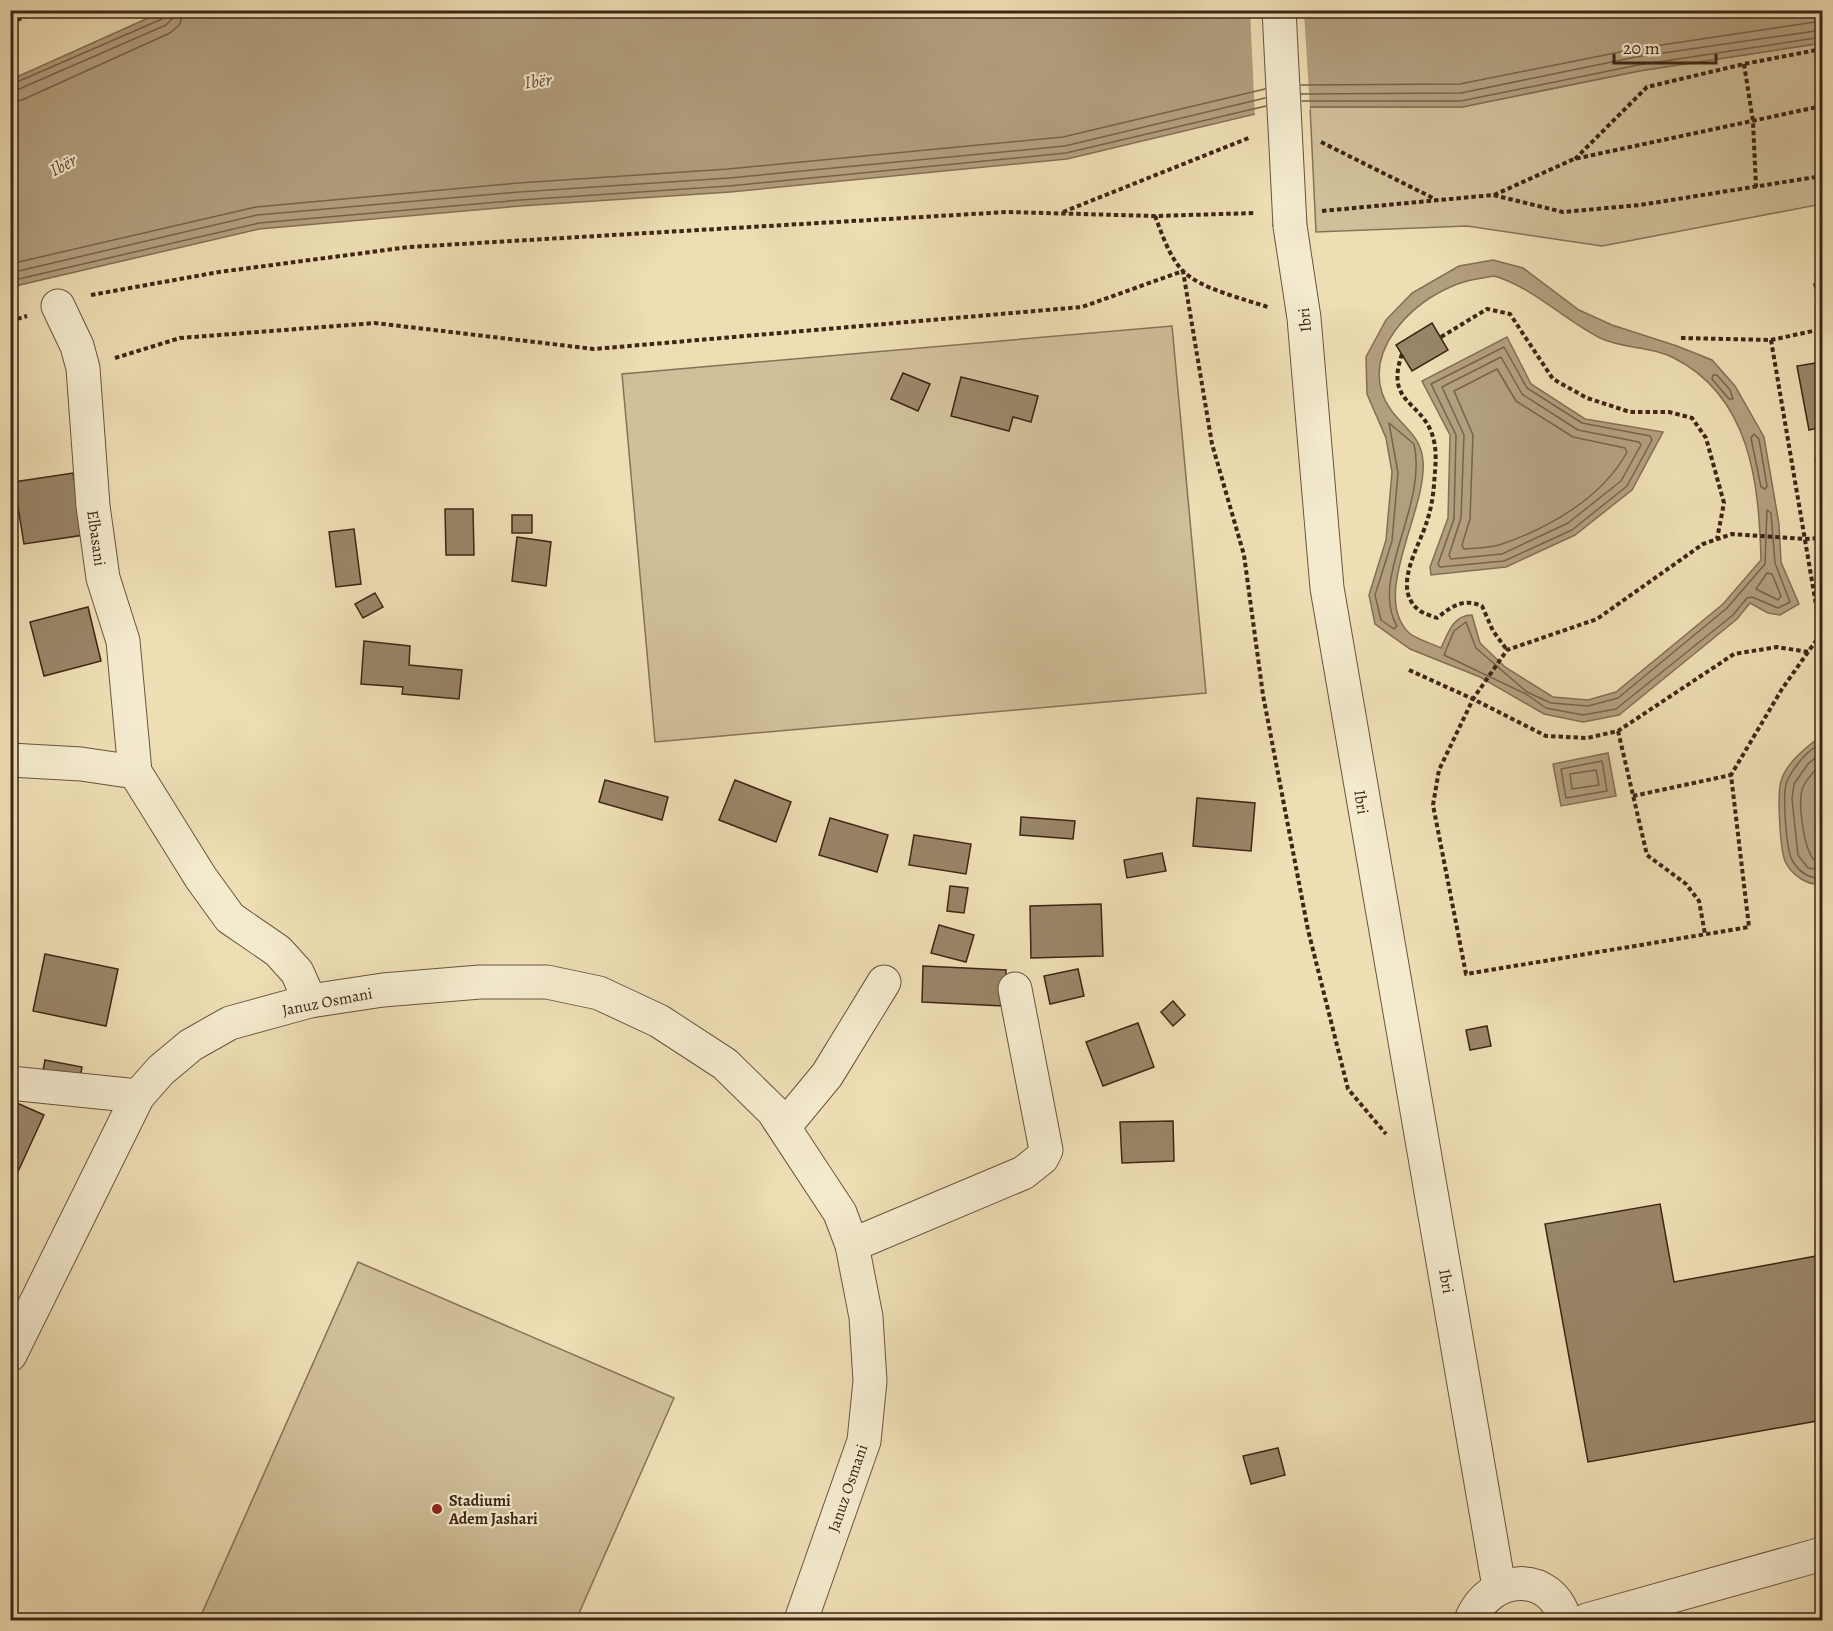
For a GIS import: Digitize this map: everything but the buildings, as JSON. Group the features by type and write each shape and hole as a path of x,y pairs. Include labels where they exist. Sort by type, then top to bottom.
{"street":[{"name":"Ibri","path":"1279,10 1303,219 1304,318 1327,588 1499,1587"},
{"name":"Elbasani","path":"58,306 77,346 83,368 93,506 103,579 123,641 135,772 201,878 230,918 278,951 297,972 310,1001"},
{"path":"10,760 81,764 135,772"},
{"name":"Januz Osmani","path":"10,1355 138,1096 161,1070 191,1045 230,1023 310,1001 383,990 480,982 547,982 599,993 659,1021 725,1064 773,1111 840,1213 852,1245 866,1317 870,1381 864,1441 801,1620"},
{"path":"784,1127 827,1075 884,982"},
{"path":"852,1245 1023,1173 1042,1158 1046,1150 1016,989"},
{"path":"10,1083 138,1096"},
{"path":"1587,1620 1822,1554"},
{"path":"1471,1620 1476,1607 1486,1596 1499,1587 1521,1584 1543,1590 1555,1599 1565,1620"}],"path":[{"path":"10,23 41,10"},
{"path":"1574,159 1647,87 1744,64 1822,49"},
{"path":"1744,64 1753,121 1756,187"},
{"path":"1493,195 1574,159 1822,105"},
{"path":"1059,213 1256,135"},
{"path":"1312,138 1436,199"},
{"path":"1303,219 1436,199 1493,195 1563,212 1640,205 1822,176"},
{"path":"10,321 98,293 208,274 409,247 1006,212 1155,216 1259,212"},
{"path":"1155,216 1167,247 1183,271 1212,444 1244,555 1263,695 1308,930 1348,1089 1393,1143"},
{"path":"83,368 180,338 375,323 594,349 1082,307 1183,271 1224,293 1304,318"},
{"path":"1822,281 1815,283 1822,318"},
{"path":"1441,338 1488,309 1510,314 1553,379 1570,389 1587,398 1629,411 1669,412 1692,418 1706,438 1724,504 1717,539"},
{"path":"1681,338 1772,340 1822,329"},
{"path":"1772,340 1822,640"},
{"path":"1402,354 1397,368 1399,393 1432,432 1437,453 1433,495 1427,521 1407,571 1408,595 1419,610 1437,618 1456,603 1471,601 1482,606 1493,631 1507,650"},
{"path":"1820,635 1782,689 1731,775 1749,927 1466,974 1432,805 1439,770 1473,699 1507,650 1597,619 1703,544 1717,539 1732,534 1822,538"},
{"path":"1409,670 1546,736 1587,738 1618,731 1734,654 1777,647 1808,652"},
{"path":"1618,731 1647,855 1686,884 1699,901 1705,934"},
{"path":"1633,796 1731,775"}],"shaded area":[{"path":"1822,43 1822,204 1602,246 1467,226 1316,232 1310,107 1462,107 1639,71"},
{"path":"1172,326 1206,693 655,742 622,374"},
{"name":"Stadiumi Adem Jashari","path":"358,1262 674,1398 576,1620 199,1620"}],"water":[{"name":"Ibër","path":"166,10 1822,11 1822,43 1639,71 1462,107 1285,107 1067,159 730,192 520,206 259,229 11,287 10,80"},
{"path":"1493,260 1523,268 1579,310 1612,325 1712,360 1735,386 1764,437 1779,524 1781,562 1799,604 1780,615 1768,613 1750,603 1737,619 1619,715 1583,722 1544,714 1480,677 1410,649 1375,624 1369,595 1386,540 1392,472 1386,438 1367,394 1366,357 1386,320 1412,293 1459,266","holes":["1494,276 1508,281 1600,338 1665,354 1700,375 1720,395 1735,419 1746,445 1753,473 1761,560 1723,604 1616,692 1588,700 1553,697 1505,667 1480,643 1472,615 1456,621 1441,648 1408,632 1398,616 1395,596 1398,574 1422,481 1423,461 1417,442 1392,412 1382,393 1379,376 1381,360 1386,345 1395,331 1406,318 1432,297 1452,286 1475,279"]},
{"path":"1507,337 1531,384 1585,419 1663,432 1632,490 1575,535 1506,567 1431,575 1430,567 1448,518 1450,435 1422,381"},
{"path":"1817,739 1822,739 1822,884 1811,883 1796,875 1785,861 1779,809 1783,775 1796,758"},
{"path":"1608,753 1616,796 1561,806 1553,764"}],"pier":[{"path":"1250,11 1304,11 1310,110 1285,110 1255,117"}],"place":[{"name":"Stadiumi Adem Jashari","path":"437,1509"}]}
